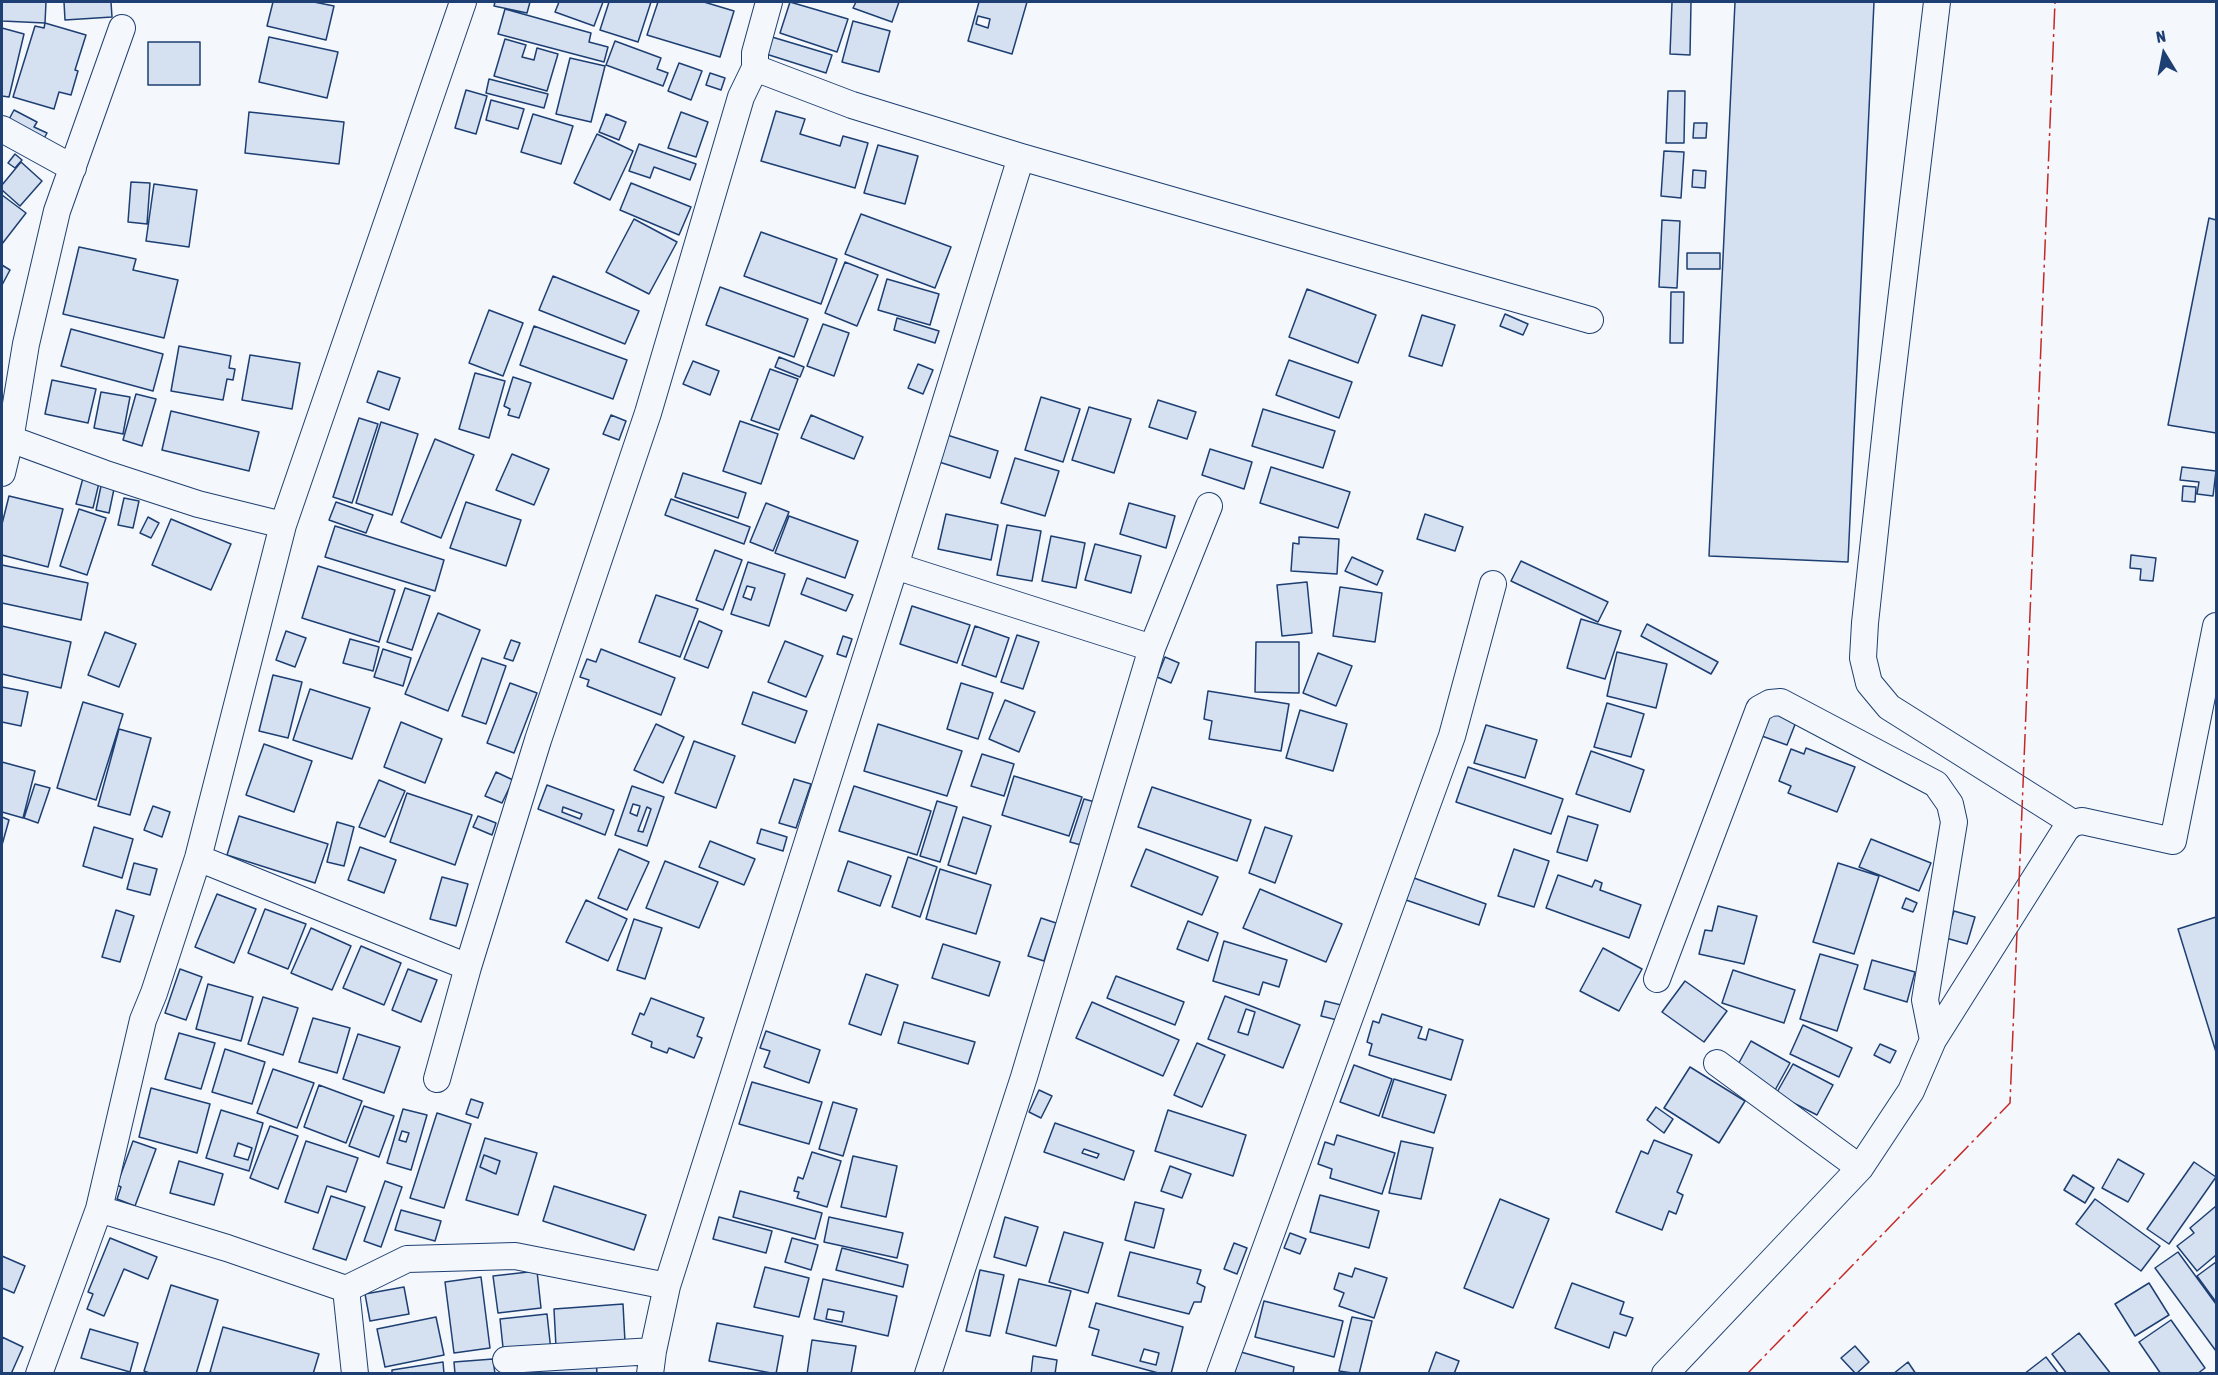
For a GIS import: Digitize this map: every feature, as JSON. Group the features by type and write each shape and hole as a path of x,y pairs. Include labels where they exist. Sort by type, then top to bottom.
{"street":[{"path":"39,1374 99,1209 143,1020 198,858 283,525 463,2"},
{"path":"437,1079 468,967 538,740 648,413 741,98 755,68 755,52 769,2"},
{"path":"1937,2 1889,401 1863,658 1869,683 1889,707 2073,823"},
{"path":"2,472 6,438 57,211 122,28"},
{"path":"755,68 852,105 1022,157 1590,320"},
{"path":"2,129 73,168"},
{"path":"506,1360 652,1362 668,1286 1022,157"},
{"path":"6,438 198,504 283,525"},
{"path":"928,1374 1023,1077 1152,648 1209,506"},
{"path":"895,566 1152,648"},
{"path":"1220,1374 1452,736 1493,584"},
{"path":"1665,1374 1860,1168 1911,1090 1933,1040 2066,829 2073,823 2082,821 2173,841 2217,626"},
{"path":"1658,979 1759,709 1770,703 1781,702 1936,784 1950,804 1954,822 1925,1000 1933,1040"},
{"path":"198,858 468,967"},
{"path":"1718,1063 1860,1168"},
{"path":"99,1209 227,1248 346,1289 407,1259 515,1256 668,1286"},
{"path":"346,1289 355,1374"}],"building":[{"path":"2,2 46,2 45,23 2,21"},
{"path":"64,2 111,2 112,17 65,20"},
{"path":"273,2 314,2 334,6 326,40 267,26"},
{"path":"495,2 530,2 527,13 494,6"},
{"path":"559,2 603,2 594,26 555,12"},
{"path":"609,2 651,2 638,42 600,30"},
{"path":"658,2 704,2 734,11 720,57 647,35"},
{"path":"790,2 848,19 837,52 780,33"},
{"path":"856,2 899,2 892,22 853,8"},
{"path":"979,2 1027,2 1012,54 968,41","holes":["978,16 990,19 988,28 976,24"]},
{"path":"1672,2 1691,2 1690,55 1670,54"},
{"path":"1735,2 1874,2 1848,562 1709,556"},
{"path":"505,9 591,33 589,42 608,47 604,62 498,34"},
{"path":"853,21 890,31 879,72 842,62"},
{"path":"45,23 86,35 75,70 78,71 71,95 59,92 54,109 13,97 35,26 44,28"},
{"path":"2,28 24,34 9,97 2,96"},
{"path":"269,37 338,52 327,98 259,82"},
{"path":"772,37 832,55 826,73 766,54"},
{"path":"505,39 526,45 522,57 534,60 537,48 558,54 547,91 494,76"},
{"path":"615,41 661,58 657,69 668,73 663,86 606,65"},
{"path":"148,42 200,42 200,85 148,85"},
{"path":"570,58 605,66 591,122 556,114"},
{"path":"679,63 702,71 691,100 668,91"},
{"path":"710,73 725,78 721,90 706,85"},
{"path":"489,79 548,94 544,108 486,93"},
{"path":"466,90 487,96 476,134 455,128"},
{"path":"1668,91 1685,91 1684,143 1666,143"},
{"path":"491,100 524,109 518,129 486,120"},
{"path":"14,110 37,122 34,127 47,133 42,142 7,123"},
{"path":"776,111 805,119 800,134 840,146 843,136 868,143 855,188 761,161"},
{"path":"249,112 344,122 339,164 245,153"},
{"path":"681,112 708,122 696,157 668,148"},
{"path":"533,114 573,126 561,164 521,152"},
{"path":"606,114 626,122 619,140 599,132"},
{"path":"1694,123 1707,123 1706,138 1693,138"},
{"path":"597,134 633,151 610,200 574,183"},
{"path":"639,144 696,164 690,180 654,167 650,178 629,171"},
{"path":"878,145 918,156 905,204 864,193"},
{"path":"1664,151 1684,152 1681,198 1661,196"},
{"path":"15,154 22,160 15,168 8,163"},
{"path":"21,162 42,181 20,206 2,190 2,185"},
{"path":"1693,170 1706,171 1705,188 1692,187"},
{"path":"131,182 150,183 147,224 128,222"},
{"path":"631,183 691,207 679,235 620,210"},
{"path":"154,184 197,190 189,247 146,241"},
{"path":"2,195 26,213 2,244"},
{"path":"861,214 951,247 935,288 845,254"},
{"path":"2209,218 2216,220 2216,433 2168,425"},
{"path":"634,219 677,242 649,294 606,272"},
{"path":"1662,220 1680,221 1677,288 1659,287"},
{"path":"761,232 837,259 821,304 744,276"},
{"path":"79,247 136,259 133,270 178,280 164,338 63,314"},
{"path":"1687,253 1720,253 1720,269 1687,269"},
{"path":"845,262 878,275 857,326 825,313"},
{"path":"2,265 10,270 2,285"},
{"path":"553,276 639,311 625,344 539,310"},
{"path":"887,279 939,294 930,325 878,310"},
{"path":"720,287 808,319 794,357 706,325"},
{"path":"1307,289 1376,315 1358,363 1289,337"},
{"path":"1671,292 1684,292 1683,343 1670,343"},
{"path":"489,310 523,323 503,376 469,363"},
{"path":"1505,314 1528,324 1523,335 1500,326"},
{"path":"1422,315 1455,325 1442,366 1409,356"},
{"path":"897,318 939,331 935,343 894,330"},
{"path":"823,324 849,333 834,376 807,366"},
{"path":"534,326 627,360 613,399 520,365"},
{"path":"71,329 163,354 153,391 61,366"},
{"path":"179,346 231,356 229,368 235,369 233,380 227,379 223,400 171,391"},
{"path":"250,355 300,363 292,409 242,400"},
{"path":"779,357 804,367 800,377 775,367"},
{"path":"1289,360 1352,382 1339,418 1276,395"},
{"path":"693,361 719,371 710,395 683,384"},
{"path":"918,364 933,370 923,394 908,388"},
{"path":"770,369 798,379 779,430 751,420"},
{"path":"378,371 400,378 389,410 367,402"},
{"path":"475,373 505,381 489,438 459,429"},
{"path":"513,377 531,383 519,418 508,415 510,409 504,406"},
{"path":"52,380 96,389 88,423 45,414"},
{"path":"101,392 130,397 123,434 94,428"},
{"path":"136,394 156,399 142,446 123,440"},
{"path":"1041,397 1080,409 1063,462 1025,450"},
{"path":"1158,400 1196,412 1187,439 1149,427"},
{"path":"1089,407 1131,419 1114,473 1072,460"},
{"path":"1263,409 1335,431 1323,468 1252,446"},
{"path":"171,411 259,432 249,471 162,450"},
{"path":"611,415 626,421 619,440 603,434"},
{"path":"811,415 863,437 854,459 801,438"},
{"path":"359,418 378,424 352,503 333,497"},
{"path":"740,421 778,434 761,484 723,471"},
{"path":"381,422 418,434 392,515 356,503"},
{"path":"947,435 998,451 990,478 939,462"},
{"path":"435,439 474,455 441,538 401,522"},
{"path":"1210,449 1252,462 1244,489 1202,475"},
{"path":"512,454 549,469 534,505 496,490"},
{"path":"1015,458 1059,471 1045,516 1001,503"},
{"path":"1271,467 1350,492 1338,528 1260,503"},
{"path":"2182,467 2216,471 2213,496 2197,494 2199,482 2180,480"},
{"path":"683,473 746,493 738,518 675,497"},
{"path":"83,478 99,483 93,508 76,504"},
{"path":"101,486 114,489 109,513 96,510"},
{"path":"2183,486 2196,487 2195,502 2182,501"},
{"path":"9,496 63,509 48,567 2,555 2,524"},
{"path":"124,498 139,501 133,528 118,525"},
{"path":"671,499 750,527 744,544 665,515"},
{"path":"336,502 373,515 366,533 329,520"},
{"path":"466,502 521,520 506,566 450,548"},
{"path":"766,503 789,512 773,551 750,542"},
{"path":"1129,503 1175,516 1166,548 1120,534"},
{"path":"79,509 106,518 87,575 60,566"},
{"path":"946,514 998,525 991,560 938,549"},
{"path":"1425,514 1463,527 1455,551 1417,539"},
{"path":"789,516 858,541 845,578 775,553"},
{"path":"148,517 159,523 151,538 140,533"},
{"path":"171,519 231,544 211,590 152,565"},
{"path":"1007,525 1041,531 1032,581 997,575"},
{"path":"335,526 444,560 435,591 325,557"},
{"path":"1051,536 1085,543 1076,588 1042,581"},
{"path":"1299,537 1339,539 1337,574 1291,571 1293,543 1299,544"},
{"path":"1095,544 1141,556 1131,593 1085,580"},
{"path":"715,550 742,560 723,610 696,600"},
{"path":"2131,555 2156,558 2153,581 2140,580 2141,569 2130,568"},
{"path":"1352,557 1383,571 1377,585 1345,571"},
{"path":"1521,561 1608,602 1598,622 1511,581"},
{"path":"748,562 785,574 769,626 731,614","holes":["747,586 755,588 751,600 743,597"]},
{"path":"2,565 88,583 81,620 2,603"},
{"path":"318,566 395,590 379,642 302,618"},
{"path":"807,578 853,595 846,611 801,594"},
{"path":"1307,582 1312,633 1282,636 1277,585"},
{"path":"1340,587 1382,593 1375,642 1333,636"},
{"path":"405,588 430,596 412,650 387,642"},
{"path":"656,595 698,609 680,657 639,642"},
{"path":"912,606 970,625 957,663 900,644"},
{"path":"438,613 480,630 448,711 405,694"},
{"path":"1581,619 1621,631 1605,679 1567,668"},
{"path":"699,621 722,631 708,668 684,659"},
{"path":"1647,624 1718,662 1711,674 1641,636"},
{"path":"2,626 71,642 61,688 2,674"},
{"path":"975,626 1009,638 996,677 962,665"},
{"path":"286,631 306,638 295,667 276,660"},
{"path":"105,632 136,644 119,687 88,675"},
{"path":"1017,635 1039,642 1023,689 1001,682"},
{"path":"843,636 852,639 846,657 837,654"},
{"path":"350,639 379,647 373,671 343,663"},
{"path":"511,640 520,643 513,661 504,658"},
{"path":"785,641 823,656 806,697 768,682"},
{"path":"1256,642 1299,642 1299,693 1255,692"},
{"path":"383,649 411,658 403,686 374,677"},
{"path":"601,649 675,678 661,715 587,686 589,680 580,677 587,659 596,662"},
{"path":"1617,652 1667,664 1656,708 1607,696"},
{"path":"1318,653 1352,666 1336,706 1303,693"},
{"path":"1165,657 1179,663 1171,683 1157,677"},
{"path":"482,658 506,666 486,724 462,716"},
{"path":"273,675 302,682 288,738 259,731"},
{"path":"510,683 537,693 514,753 487,743"},
{"path":"961,683 993,693 978,739 947,729"},
{"path":"2,687 28,692 21,726 2,722"},
{"path":"310,689 370,708 352,759 293,740"},
{"path":"1208,691 1289,704 1281,751 1209,739 1212,721 1204,719"},
{"path":"753,692 807,711 795,743 742,724"},
{"path":"1005,700 1035,712 1019,752 989,739"},
{"path":"83,702 123,714 96,800 57,788"},
{"path":"1607,703 1644,714 1631,757 1594,747"},
{"path":"1300,710 1347,724 1333,771 1286,758"},
{"path":"1769,711 1796,722 1787,745 1759,735"},
{"path":"401,722 442,739 425,783 384,767"},
{"path":"656,724 684,737 663,783 634,770"},
{"path":"878,724 962,751 947,796 864,771"},
{"path":"1486,725 1537,740 1525,778 1474,763"},
{"path":"119,729 151,738 130,815 98,806"},
{"path":"694,741 735,756 716,808 675,793"},
{"path":"264,744 312,761 294,812 246,795"},
{"path":"1806,748 1855,767 1837,812 1788,793 1791,786 1779,781 1791,749 1804,754"},
{"path":"1591,751 1644,770 1630,812 1576,794"},
{"path":"982,754 1014,764 1004,796 971,786"},
{"path":"2,762 35,771 23,818 2,812"},
{"path":"1468,767 1563,799 1551,834 1456,802"},
{"path":"496,772 513,780 502,803 485,796"},
{"path":"1014,776 1082,797 1069,836 1002,815"},
{"path":"794,779 811,784 796,828 779,823"},
{"path":"379,780 405,791 385,837 359,827"},
{"path":"35,784 50,788 38,823 24,818"},
{"path":"547,785 614,810 605,835 538,809","holes":["563,807 582,814 580,819 562,812"]},
{"path":"632,786 664,797 647,846 615,835","holes":["633,804 640,806 637,816 630,813","647,807 651,809 643,832 638,831"]},
{"path":"854,786 931,811 917,855 839,831"},
{"path":"1152,787 1251,820 1237,861 1138,827"},
{"path":"407,793 472,815 455,865 390,842"},
{"path":"1084,799 1095,802 1081,845 1070,842"},
{"path":"937,801 957,807 940,862 920,856"},
{"path":"153,806 170,812 162,837 144,830"},
{"path":"239,816 328,844 315,883 227,855"},
{"path":"478,816 496,823 492,835 473,827"},
{"path":"1568,816 1598,825 1587,861 1557,852"},
{"path":"2,817 9,820 2,845"},
{"path":"963,817 991,826 976,874 948,865"},
{"path":"337,822 354,827 344,866 327,862"},
{"path":"94,827 133,839 122,878 83,866"},
{"path":"1265,827 1292,836 1275,883 1249,873"},
{"path":"761,829 787,837 783,851 757,843"},
{"path":"1871,839 1931,863 1919,891 1859,867"},
{"path":"710,841 755,859 744,885 699,867"},
{"path":"360,847 396,860 384,893 348,880"},
{"path":"619,849 649,862 627,910 598,898"},
{"path":"1146,849 1218,877 1202,915 1131,886"},
{"path":"1514,849 1549,861 1534,907 1498,896"},
{"path":"908,857 937,867 920,917 892,907"},
{"path":"665,861 718,882 699,928 646,908"},
{"path":"848,861 891,876 880,906 838,891"},
{"path":"134,863 157,869 150,895 127,889"},
{"path":"1838,863 1879,876 1854,954 1813,942"},
{"path":"940,869 991,885 976,934 926,919"},
{"path":"1558,875 1592,887 1595,880 1602,883 1600,890 1641,905 1629,938 1546,908"},
{"path":"442,877 468,884 456,926 430,919"},
{"path":"1414,878 1486,904 1479,925 1406,900"},
{"path":"1260,889 1342,924 1326,962 1243,928"},
{"path":"217,894 256,909 234,963 195,947"},
{"path":"1906,898 1917,903 1913,912 1902,908"},
{"path":"586,900 627,919 608,961 566,942"},
{"path":"1718,906 1757,916 1744,964 1699,954 1705,930 1712,931"},
{"path":"265,909 306,924 288,969 248,953"},
{"path":"116,910 134,916 120,962 102,957"},
{"path":"1954,911 1975,917 1967,944 1946,938"},
{"path":"2216,917 2216,1052 2178,929"},
{"path":"1041,918 1056,923 1044,961 1028,956"},
{"path":"634,919 662,928 645,979 617,970"},
{"path":"1188,921 1218,933 1208,961 1177,949"},
{"path":"311,928 351,946 332,990 291,973"},
{"path":"1224,941 1287,960 1279,987 1263,982 1259,995 1213,981"},
{"path":"943,944 1000,962 989,996 932,978"},
{"path":"361,946 401,963 384,1005 343,988"},
{"path":"1603,948 1642,969 1619,1011 1580,991"},
{"path":"1820,954 1858,965 1837,1031 1800,1019"},
{"path":"1872,960 1915,972 1907,1002 1864,989"},
{"path":"180,969 202,977 186,1020 165,1013"},
{"path":"408,969 437,980 421,1022 392,1010"},
{"path":"1733,970 1795,990 1784,1023 1722,1003"},
{"path":"866,974 898,985 881,1035 849,1024"},
{"path":"1116,976 1184,1002 1175,1025 1107,998"},
{"path":"1685,981 1727,1011 1704,1042 1662,1012"},
{"path":"208,984 253,997 241,1041 196,1029"},
{"path":"1225,996 1300,1025 1283,1068 1208,1039","holes":["1246,1009 1255,1012 1248,1035 1238,1032"]},
{"path":"263,997 298,1008 283,1055 248,1044"},
{"path":"651,998 704,1018 697,1036 702,1038 694,1058 669,1048 667,1053 651,1047 652,1042 632,1034 640,1013 644,1015"},
{"path":"1325,1001 1341,1005 1337,1020 1321,1016"},
{"path":"1092,1002 1179,1040 1163,1076 1076,1038"},
{"path":"1382,1014 1422,1027 1418,1038 1426,1040 1429,1029 1463,1040 1451,1080 1369,1055 1372,1044 1367,1042 1373,1021 1379,1023"},
{"path":"313,1018 350,1028 337,1073 299,1062"},
{"path":"904,1022 975,1042 968,1064 898,1043"},
{"path":"1803,1025 1852,1048 1839,1077 1790,1054"},
{"path":"766,1031 820,1050 809,1083 764,1067 770,1051 760,1048"},
{"path":"179,1033 215,1043 201,1089 165,1079"},
{"path":"358,1034 400,1047 384,1093 343,1079"},
{"path":"1751,1041 1790,1063 1774,1092 1735,1070"},
{"path":"1197,1043 1225,1055 1202,1107 1174,1095"},
{"path":"1880,1044 1896,1051 1890,1063 1874,1055"},
{"path":"225,1049 265,1062 252,1104 212,1092"},
{"path":"1793,1064 1833,1085 1817,1115 1776,1094"},
{"path":"1354,1065 1392,1079 1379,1116 1340,1102"},
{"path":"1690,1067 1745,1101 1719,1143 1664,1108"},
{"path":"273,1069 314,1083 297,1128 257,1113"},
{"path":"1394,1079 1446,1095 1434,1133 1382,1117"},
{"path":"752,1082 822,1102 809,1144 739,1124"},
{"path":"319,1085 362,1101 346,1143 304,1127"},
{"path":"151,1088 210,1104 197,1153 139,1137"},
{"path":"1039,1090 1052,1096 1041,1118 1029,1112"},
{"path":"471,1099 483,1103 478,1118 466,1114"},
{"path":"833,1102 857,1109 843,1156 819,1149"},
{"path":"364,1106 394,1116 379,1157 349,1146"},
{"path":"1656,1107 1673,1119 1664,1133 1647,1120"},
{"path":"403,1109 427,1115 411,1170 387,1163","holes":["402,1131 409,1133 406,1142 399,1140"]},
{"path":"221,1110 263,1123 249,1171 206,1158","holes":["238,1143 252,1148 248,1160 234,1156"]},
{"path":"1168,1110 1246,1135 1233,1176 1155,1151"},
{"path":"437,1113 471,1124 444,1208 410,1198"},
{"path":"1055,1123 1134,1151 1124,1180 1044,1152","holes":["1084,1149 1099,1154 1097,1158 1082,1153"]},
{"path":"270,1126 298,1136 278,1189 250,1178"},
{"path":"1337,1135 1395,1153 1382,1194 1330,1178 1332,1169 1318,1164 1325,1142 1334,1145"},
{"path":"485,1138 537,1153 518,1215 466,1200","holes":["484,1155 500,1161 496,1174 480,1167"]},
{"path":"1654,1140 1692,1155 1677,1192 1683,1195 1676,1214 1669,1211 1662,1230 1616,1212 1641,1151 1648,1154"},
{"path":"133,1141 156,1149 135,1206 117,1199 121,1187 117,1185"},
{"path":"306,1141 358,1158 346,1192 327,1186 318,1213 285,1202"},
{"path":"1401,1141 1433,1148 1421,1199 1389,1193"},
{"path":"812,1152 841,1161 827,1207 797,1198 799,1192 794,1191 798,1177 803,1179"},
{"path":"484,1155 500,1161 496,1174 480,1167"},
{"path":"853,1156 897,1166 886,1217 841,1207"},
{"path":"2118,1159 2144,1174 2128,1202 2102,1188"},
{"path":"179,1161 223,1174 214,1205 170,1193"},
{"path":"2194,1162 2216,1177 2169,1244 2147,1229"},
{"path":"1170,1166 1191,1174 1182,1198 1161,1191"},
{"path":"2073,1175 2094,1188 2085,1203 2064,1190"},
{"path":"385,1181 402,1187 381,1247 364,1241"},
{"path":"554,1186 646,1215 634,1250 543,1221"},
{"path":"740,1191 822,1213 815,1239 733,1217"},
{"path":"1320,1195 1379,1211 1369,1248 1310,1232"},
{"path":"331,1196 365,1207 346,1260 313,1249"},
{"path":"1500,1199 1549,1219 1513,1308 1464,1288"},
{"path":"2095,1199 2160,1246 2141,1271 2076,1224"},
{"path":"1135,1202 1164,1209 1154,1248 1125,1240"},
{"path":"2216,1206 2216,1255 2197,1271 2177,1246 2194,1233 2190,1228"},
{"path":"401,1210 441,1221 435,1241 395,1230"},
{"path":"719,1217 772,1231 766,1253 713,1239"},
{"path":"829,1217 903,1233 897,1258 824,1242"},
{"path":"1005,1217 1038,1227 1026,1266 994,1257"},
{"path":"1064,1232 1103,1243 1088,1293 1049,1282"},
{"path":"1290,1233 1306,1239 1300,1254 1284,1248"},
{"path":"110,1238 157,1257 148,1279 124,1269 104,1316 87,1309 93,1294 88,1292"},
{"path":"792,1238 818,1245 811,1270 785,1262"},
{"path":"1234,1243 1247,1248 1237,1274 1224,1269"},
{"path":"842,1248 908,1265 903,1287 836,1270"},
{"path":"1130,1252 1201,1270 1197,1283 1205,1287 1201,1302 1194,1302 1189,1314 1118,1296"},
{"path":"2178,1252 2216,1304 2216,1351 2155,1268"},
{"path":"2,1256 25,1266 14,1293 2,1288"},
{"path":"2216,1262 2216,1302 2197,1276"},
{"path":"765,1267 809,1278 799,1317 754,1307"},
{"path":"1355,1268 1387,1278 1374,1318 1339,1306 1344,1293 1334,1289 1339,1273 1352,1277"},
{"path":"980,1270 1004,1275 990,1336 966,1331"},
{"path":"537,1271 541,1308 498,1313 493,1276"},
{"path":"481,1277 490,1348 454,1353 445,1282"},
{"path":"823,1279 897,1296 888,1336 814,1319","holes":["828,1309 844,1312 842,1322 826,1319"]},
{"path":"1019,1279 1071,1291 1056,1346 1006,1333"},
{"path":"1572,1283 1624,1302 1620,1314 1633,1318 1626,1336 1614,1332 1609,1348 1555,1328"},
{"path":"2149,1283 2169,1315 2135,1336 2115,1304"},
{"path":"171,1285 218,1300 196,1374 152,1374 144,1371"},
{"path":"404,1287 409,1314 370,1321 365,1294"},
{"path":"1264,1301 1343,1321 1334,1357 1255,1337"},
{"path":"1096,1303 1183,1327 1171,1374 1162,1374 1092,1355 1099,1330 1089,1327","holes":["1144,1349 1159,1353 1156,1365 1140,1361"]},
{"path":"623,1304 625,1342 556,1347 554,1309"},
{"path":"547,1314 551,1351 504,1357 500,1319"},
{"path":"436,1317 444,1355 385,1367 377,1329"},
{"path":"1352,1317 1372,1321 1359,1374 1339,1371"},
{"path":"2171,1320 2205,1368 2197,1374 2161,1374 2139,1342"},
{"path":"717,1323 783,1336 776,1374 709,1361"},
{"path":"223,1327 319,1354 313,1374 216,1374 210,1372"},
{"path":"90,1329 138,1343 130,1372 81,1358"},
{"path":"2079,1333 2111,1374 2067,1374 2052,1354"},
{"path":"2,1337 23,1347 11,1374 2,1374"},
{"path":"812,1340 856,1346 851,1374 807,1374"},
{"path":"1855,1346 1869,1362 1856,1374 1841,1358"},
{"path":"1241,1352 1294,1367 1293,1374 1234,1374"},
{"path":"1436,1352 1459,1361 1454,1374 1428,1374"},
{"path":"1033,1356 1057,1360 1055,1374 1031,1374"},
{"path":"596,1357 597,1374 506,1374 505,1366"},
{"path":"2046,1357 2059,1374 2024,1374"},
{"path":"493,1359 495,1374 455,1374 454,1362"},
{"path":"443,1362 444,1374 392,1374 392,1370"},
{"path":"1908,1362 1916,1374 1893,1374"}],"power":[{"path":"1747,1374 2010,1103 2055,2"}]}
